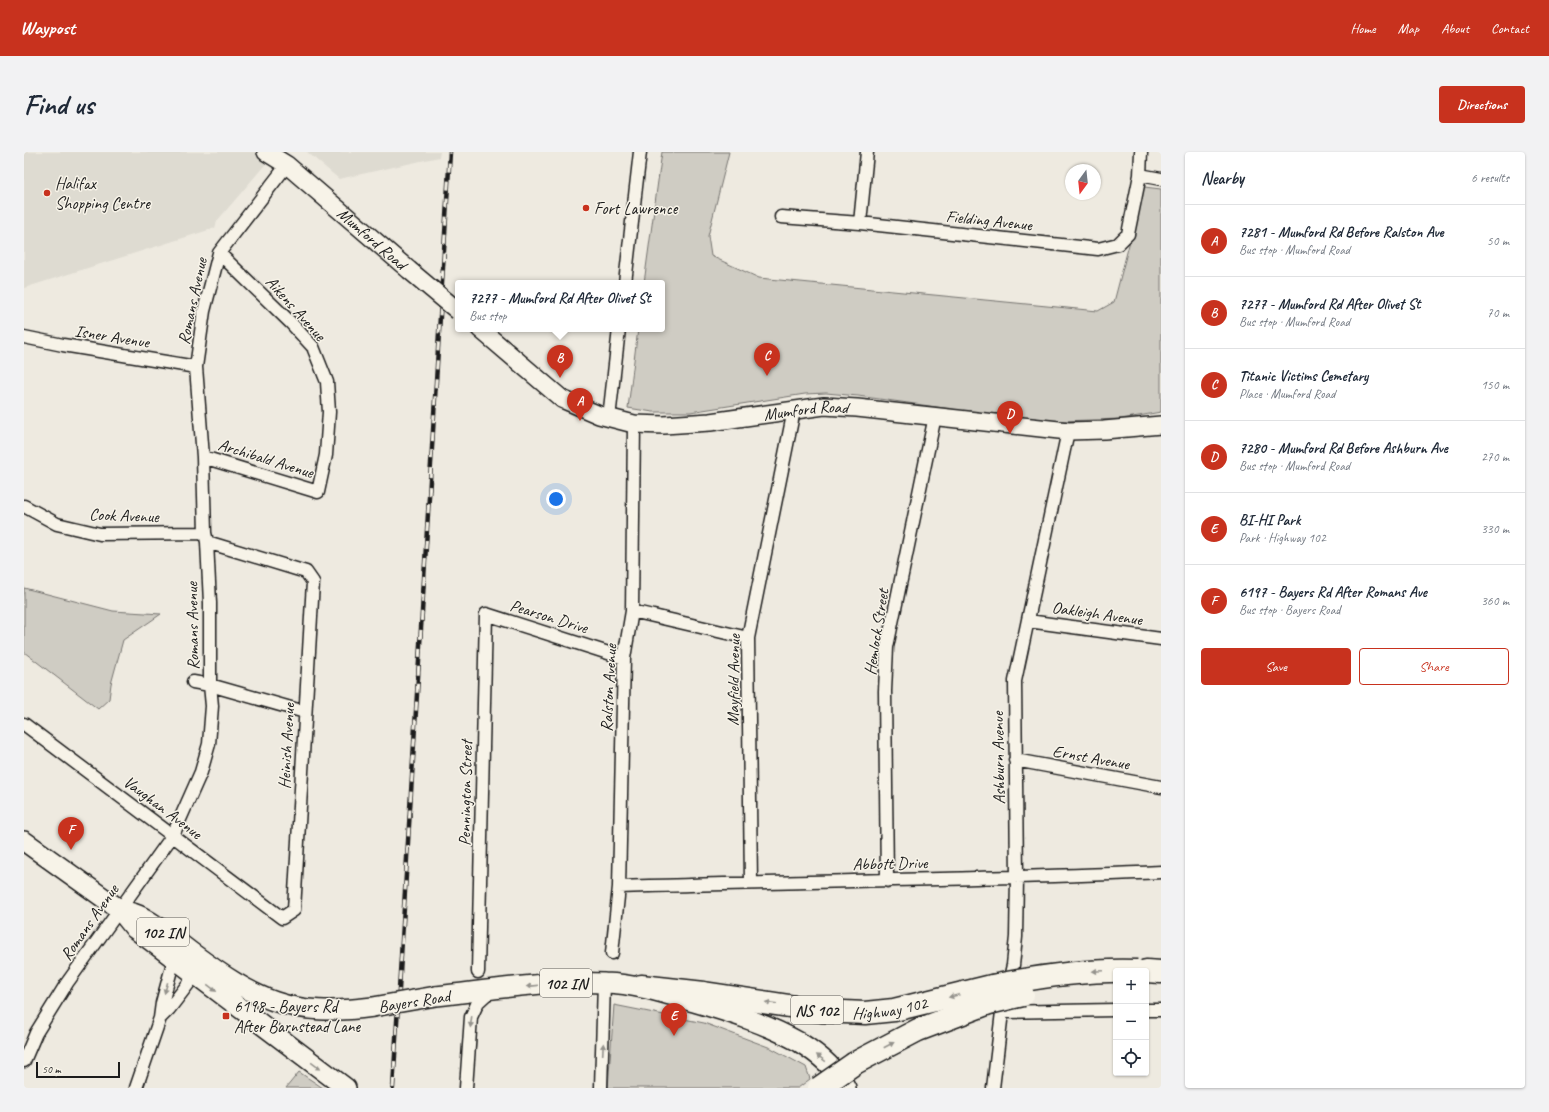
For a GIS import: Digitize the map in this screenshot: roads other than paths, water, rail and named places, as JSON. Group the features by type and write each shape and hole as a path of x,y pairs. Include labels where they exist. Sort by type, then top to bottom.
{"highway":[{"name":"Highway 102","path":"820,1088 855,1063 918,1030 1058,973 1113,970"},
{"path":"1149,971 1161,972"},
{"name":"Highway 102","path":"641,986 704,993 822,1011 864,1013 994,1000 1061,987 1113,985"},
{"path":"1149,985 1161,985"}],"main road":[{"name":"Bayers Road","path":"24,841 119,909 135,929 346,1088"},
{"name":"Bayers Road","path":"119,909 144,917 233,982 263,998 284,1005 318,1010 373,1007 436,996 550,984 604,982 641,986 721,1010 766,1026 799,1042 828,1062 846,1088"}],"street":[{"name":"Mumford Road","path":"266,152 284,158 409,270 455,308"},
{"path":"625,280 640,152"},
{"path":"860,223 867,152"},
{"name":"Fielding Avenue","path":"781,217 860,223 1098,249 1118,244 1128,234 1140,174 1141,152"},
{"name":"Romans Avenue","path":"25,1055 67,983 173,835 201,772 207,753 212,706 210,685 210,603 203,457 196,367 204,311 219,253 284,158"},
{"path":"1140,174 1161,179"},
{"name":"Aikens Avenue","path":"219,253 290,322 312,347 327,382 329,412 326,455 318,492"},
{"name":"Mumford Road","path":"484,332 562,399 599,416 634,424 664,425 710,422 824,406 935,416 1068,431 1104,430 1161,425"},
{"path":"609,418 620,332"},
{"name":"Isner Avenue","path":"24,337 196,367"},
{"name":"Mayfield Avenue","path":"751,883 748,638 794,410"},
{"name":"Hemlock Street","path":"887,881 885,691 888,647 935,416"},
{"name":"Ralston Avenue","path":"612,953 619,887 624,658 632,611 634,424"},
{"name":"Ashburn Avenue","path":"993,1088 994,1000 1013,965 1018,878 1015,760 1015,681 1068,431"},
{"name":"Archibald Avenue","path":"203,457 318,492"},
{"name":"Cook Avenue","path":"24,506 57,524 93,533 206,538 306,572"},
{"name":"Heinish Avenue","path":"282,918 294,910 313,582 306,572"},
{"path":"632,611 748,638"},
{"name":"Pearson Drive","path":"486,614 624,658"},
{"name":"Pennington Street","path":"478,972 486,614"},
{"name":"Oakleigh Avenue","path":"1028,621 1161,638"},
{"path":"194,682 210,685 305,712"},
{"name":"Vaughan Avenue","path":"24,724 282,918"},
{"name":"Ernst Avenue","path":"1015,760 1161,787"},
{"name":"Abbott Drive","path":"619,887 1018,878 1161,872"},
{"path":"136,1088 160,1018 162,1003 174,959"},
{"path":"160,1018 170,1009 195,975"},
{"path":"601,1088 604,982"},
{"path":"466,1088 471,1017 478,1002 491,990"},
{"path":"994,1000 1113,1010"},
{"path":"1149,1010 1161,1010"}],"railway":[{"path":"393,1088 450,152"}],"place":[{"name":"Halifax Shopping Centre","path":"47,193"},
{"name":"Fort Lawrence","path":"586,208"},
{"name":"Titanic Victims Cemetary","path":"767,376"},
{"name":"7277 - Mumford Rd After Olivet St","path":"560,378"},
{"name":"7281 - Mumford Rd Before Ralston Ave","path":"580,421"},
{"name":"7280 - Mumford Rd Before Ashburn Ave","path":"1010,434"},
{"name":"6197 - Bayers Rd After Romans Ave","path":"71,850"},
{"name":"6198 - Bayers Rd After Barnstead Lane","path":"226,1016"},
{"name":"BI-HI Park","path":"674,1036"}]}
